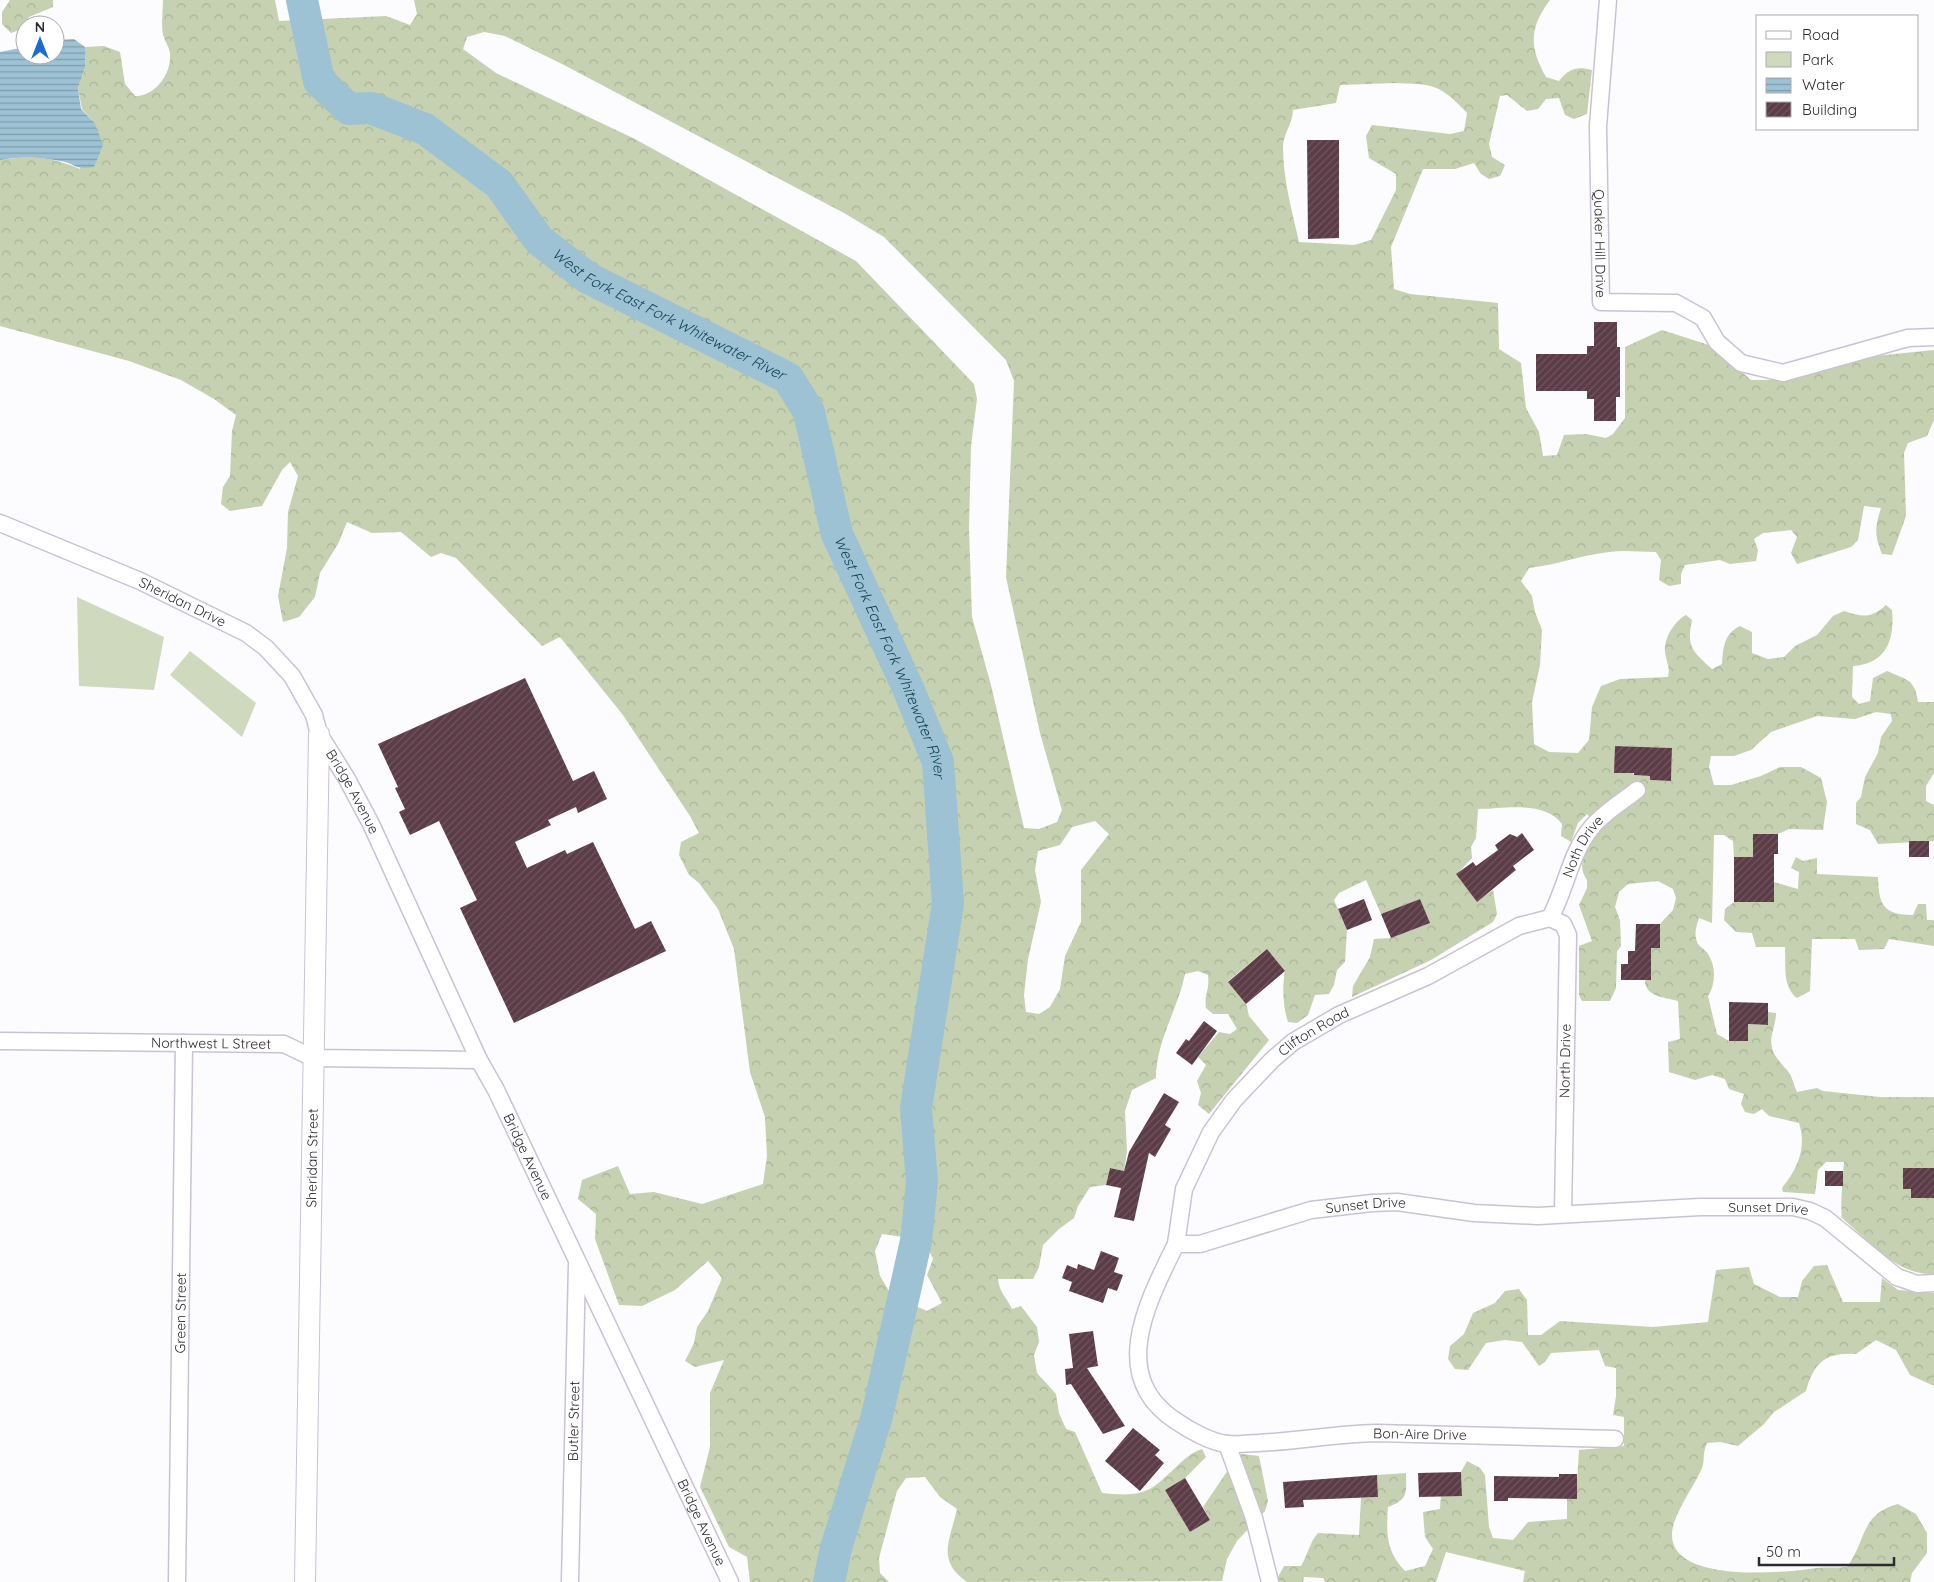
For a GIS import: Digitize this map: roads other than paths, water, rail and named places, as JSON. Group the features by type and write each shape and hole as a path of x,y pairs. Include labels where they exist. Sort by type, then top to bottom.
{"street":[{"name":"Quaker Hill Drive","path":"1608,0 1598,126 1601,302 1676,304 1703,318 1717,342 1741,364 1783,373 1908,338 1934,337"},
{"name":"Sheridan Drive","path":"0,523 140,581 246,633 266,648 292,676 314,715 319,734"},
{"name":"Sheridan Street","path":"305,1582 319,734"},
{"name":"Bridge Avenue","path":"319,734 347,779 371,824 479,1060 577,1260 730,1582"},
{"name":"Noth Drive","path":"1550,918 1562,893 1580,845 1592,826 1636,790"},
{"name":"North Drive","path":"1550,918 1563,924 1568,935 1563,1214"},
{"name":"Clifton Road","path":"1176,1244 1184,1189 1211,1132 1234,1100 1272,1060 1293,1042 1339,1015 1428,976 1519,926 1550,918"},
{"name":"Northwest L Street","path":"0,1041 284,1044 313,1058 479,1060"},
{"name":"Green Street","path":"177,1582 184,1043"},
{"name":"Sunset Drive","path":"1176,1244 1200,1244 1310,1210 1372,1203 1406,1203 1474,1214 1538,1216 1700,1207 1793,1208 1810,1211 1825,1218 1897,1277 1917,1284 1934,1284"},
{"path":"1176,1244 1150,1296 1137,1346 1138,1368 1143,1385 1154,1404 1191,1431 1227,1444 1254,1518 1270,1582"},
{"name":"Butler Street","path":"570,1582 577,1260"},
{"name":"Bon-Aire Drive","path":"1227,1444 1290,1441 1340,1434 1376,1433 1614,1439"}],"water":[{"path":"65,39 74,39 85,47 85,68 78,88 81,109 94,122 103,145 94,167 82,168 65,162 37,158 0,160 0,52 15,49 15,65 65,65"}],"waterway":[{"name":"West Fork East Fork Whitewater River","path":"302,0 319,81 349,109 371,108 425,129 499,184 539,240 588,278 788,378 809,412 837,534 908,688 938,762 948,903 916,1108 922,1182 916,1241 877,1416 836,1548 829,1582"}]}
